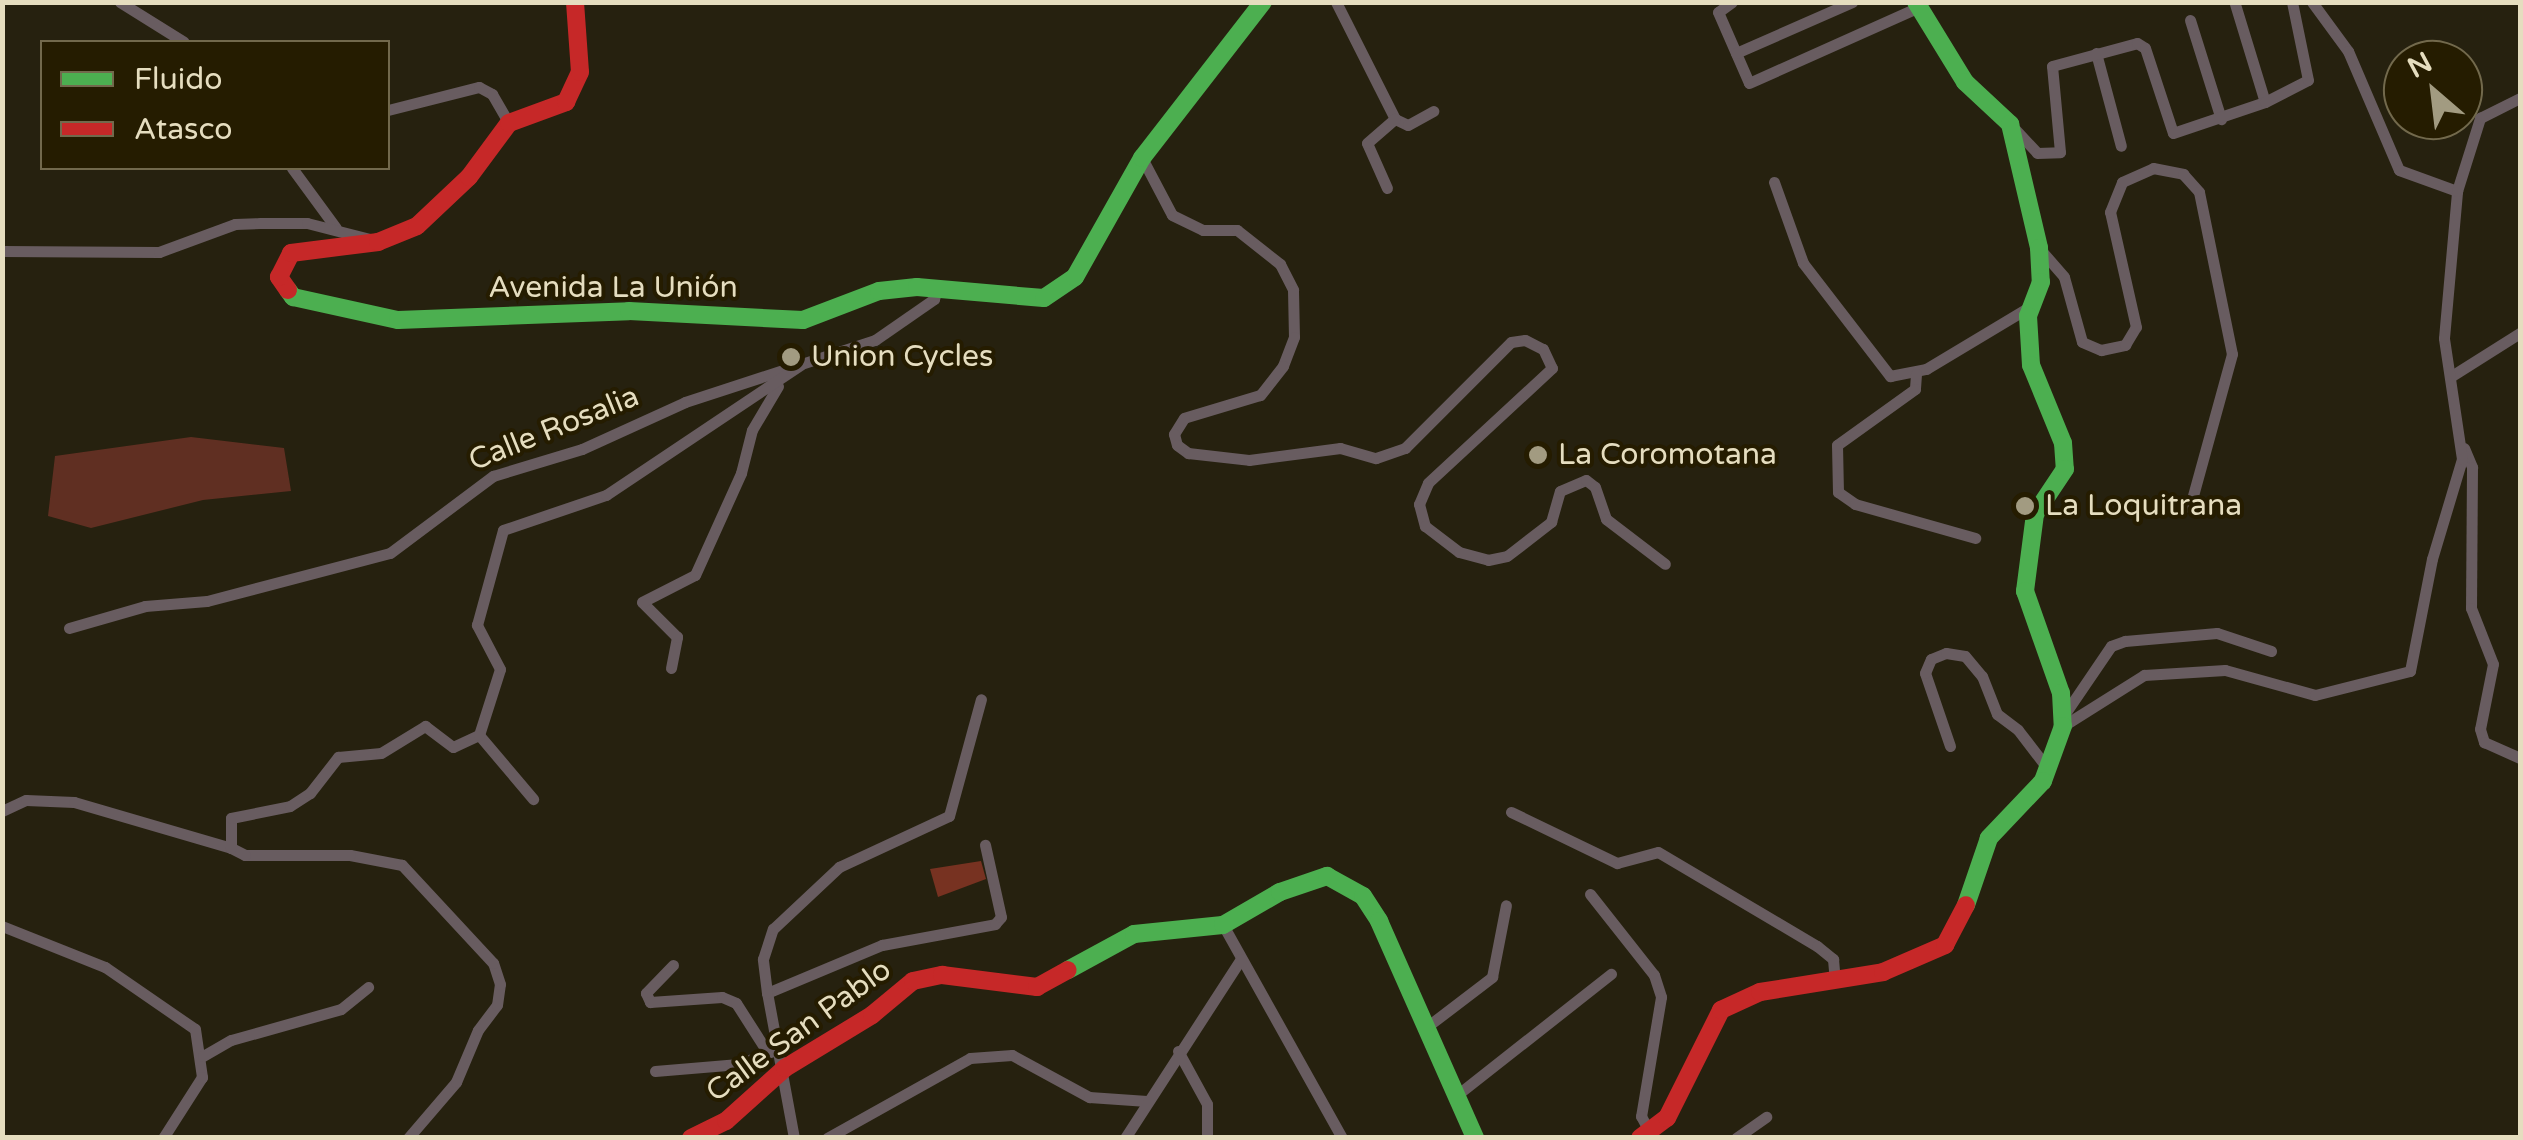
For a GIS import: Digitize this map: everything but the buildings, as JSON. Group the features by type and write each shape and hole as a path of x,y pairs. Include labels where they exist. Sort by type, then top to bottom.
{"street":[{"path":"120,2 181,40"},
{"path":"390,110 479,88 492,94 509,123 549,113 576,90 576,2"},
{"name":"Avenida La Unión","path":"509,123 435,213 378,242 309,247 292,253 279,277 306,303 398,320 629,311 803,320 880,292 937,289 1044,298 1060,291 1142,158 1263,2"},
{"path":"1336,2 1394,119 1408,124 1432,110"},
{"path":"1732,2 1718,12 1749,83 1916,5 1965,82 2037,153 2060,152 2064,141 2050,71 2096,53 2142,44 2173,132 2221,119 2308,80 2292,2"},
{"path":"1736,53 1852,2"},
{"path":"2312,2 2348,51 2400,170 2458,191"},
{"path":"2235,4 2264,102"},
{"path":"2190,20 2221,119"},
{"path":"2096,53 2121,146"},
{"path":"2062,722 2144,674 2225,670 2315,695 2410,671 2432,559 2462,459 2444,338 2458,191 2480,118 2520,98"},
{"path":"1386,188 1367,143 1394,119"},
{"path":"2010,124 2039,248 2041,282 2030,306 2031,364 2063,443 2065,469 2062,482 2035,514 2025,591 2056,676 2062,722"},
{"path":"1142,158 1172,216 1203,230 1237,230 1280,264 1295,304 1294,337 1260,396 1184,418 1174,434 1177,445 1188,453 1249,460 1340,448 1376,458 1405,448 1511,342 1526,340 1543,349 1552,368 1428,484 1419,504 1425,526 1459,552 1488,560 1507,556 1551,522 1560,491 1586,480 1596,487 1606,520 1665,564"},
{"path":"2039,248 2064,277 2082,342 2101,350 2125,346 2136,326 2110,212 2122,182 2153,168 2183,174 2199,192 2232,354 2190,507"},
{"path":"293,170 336,228"},
{"path":"1774,182 1803,263 1873,362 1898,379 1916,374 2030,306"},
{"path":"2,250 159,252 235,224 336,228 378,242"},
{"name":"Calle Rosalia","path":"69,628 146,606 206,601 390,553 493,476 897,329 937,289"},
{"path":"2450,376 2520,334"},
{"path":"232,848 231,818 290,806 310,794 338,757 381,753 425,726 453,746 480,734 500,669 477,625 503,530 606,495 800,365"},
{"path":"1916,374 1915,389 1836,445 1838,492 1856,504 1975,538"},
{"path":"671,668 677,637 642,602 696,575 741,473 752,430 784,378"},
{"path":"2461,439 2472,467 2472,608 2494,664 2480,729 2484,742 2520,758"},
{"path":"1590,894 1654,976 1661,997 1641,1116 1645,1134 1668,1118 1691,1081 1721,1010 1760,992 1835,982 1918,962 1945,945 1989,838 2020,811 2048,769 2062,722 2111,646 2124,641 2217,633 2271,650"},
{"path":"1950,746 1924,673 1931,659 1946,653 1965,656 1982,676 1997,714 2018,730 2048,769"},
{"path":"794,1138 784,1058 767,993 763,959 772,929 839,867 950,816 981,699"},
{"path":"480,734 533,799"},
{"path":"2,811 26,800 74,802 232,848 244,855 388,858 440,902 492,963 500,984 497,1005 478,1030 456,1082 408,1138"},
{"path":"1511,812 1617,863 1658,852 1817,946 1833,959 1835,982"},
{"path":"767,993 882,945 995,924 1002,917 985,846"},
{"name":"Calle San Pablo","path":"692,1138 726,1121 784,1058 872,1015 913,981 942,975 1037,986 1134,934 1224,925 1280,892 1326,876 1363,896 1428,1026 1475,1138"},
{"path":"1428,1026 1492,978 1506,905"},
{"path":"1224,925 1342,1138"},
{"path":"2,926 105,967 195,1029 203,1056 202,1076 163,1138"},
{"path":"1125,1138 1241,958"},
{"path":"673,965 646,993 650,1002 722,997 736,1003 768,1052 784,1058"},
{"path":"1457,1096 1611,974"},
{"path":"203,1056 232,1040 341,1009 368,987"},
{"path":"1178,1051 1207,1104 1207,1138"},
{"path":"655,1072 739,1064 768,1052"},
{"path":"827,1138 970,1058 1012,1055 1088,1097 1147,1102"},
{"path":"1736,1138 1766,1117"}],"shaded area":[{"path":"191,437 284,448 291,491 203,500 91,528 48,516 55,456"},
{"path":"981,861 986,879 938,897 930,869"}],"traffic: fast":[{"path":"288,290 293,297 398,320 629,311 803,320 879,291 917,287 1044,298 1075,277 1142,158 1263,2"},
{"path":"1916,2 1965,82 2010,124 2039,248 2041,282 2028,316 2031,365 2063,443 2065,469 2035,514 2025,591 2061,693 2063,726 2043,781 1989,838 1966,905"},
{"path":"1068,970 1134,934 1223,925 1280,892 1327,876 1363,896 1379,921 1475,1138"}],"traffic: jam":[{"path":"288,290 279,277 291,253 378,242 417,226 469,177 509,123 566,102 580,72 575,2"},
{"path":"1640,1138 1667,1118 1721,1010 1760,992 1883,972 1945,945 1966,905"},
{"path":"691,1138 726,1121 785,1068 872,1015 913,981 942,975 1037,987 1068,970"}],"place":[{"name":"Union Cycles","path":"791,357"},
{"name":"La Coromotana","path":"1538,455"},
{"name":"La Loquitrana","path":"2025,506"}]}
